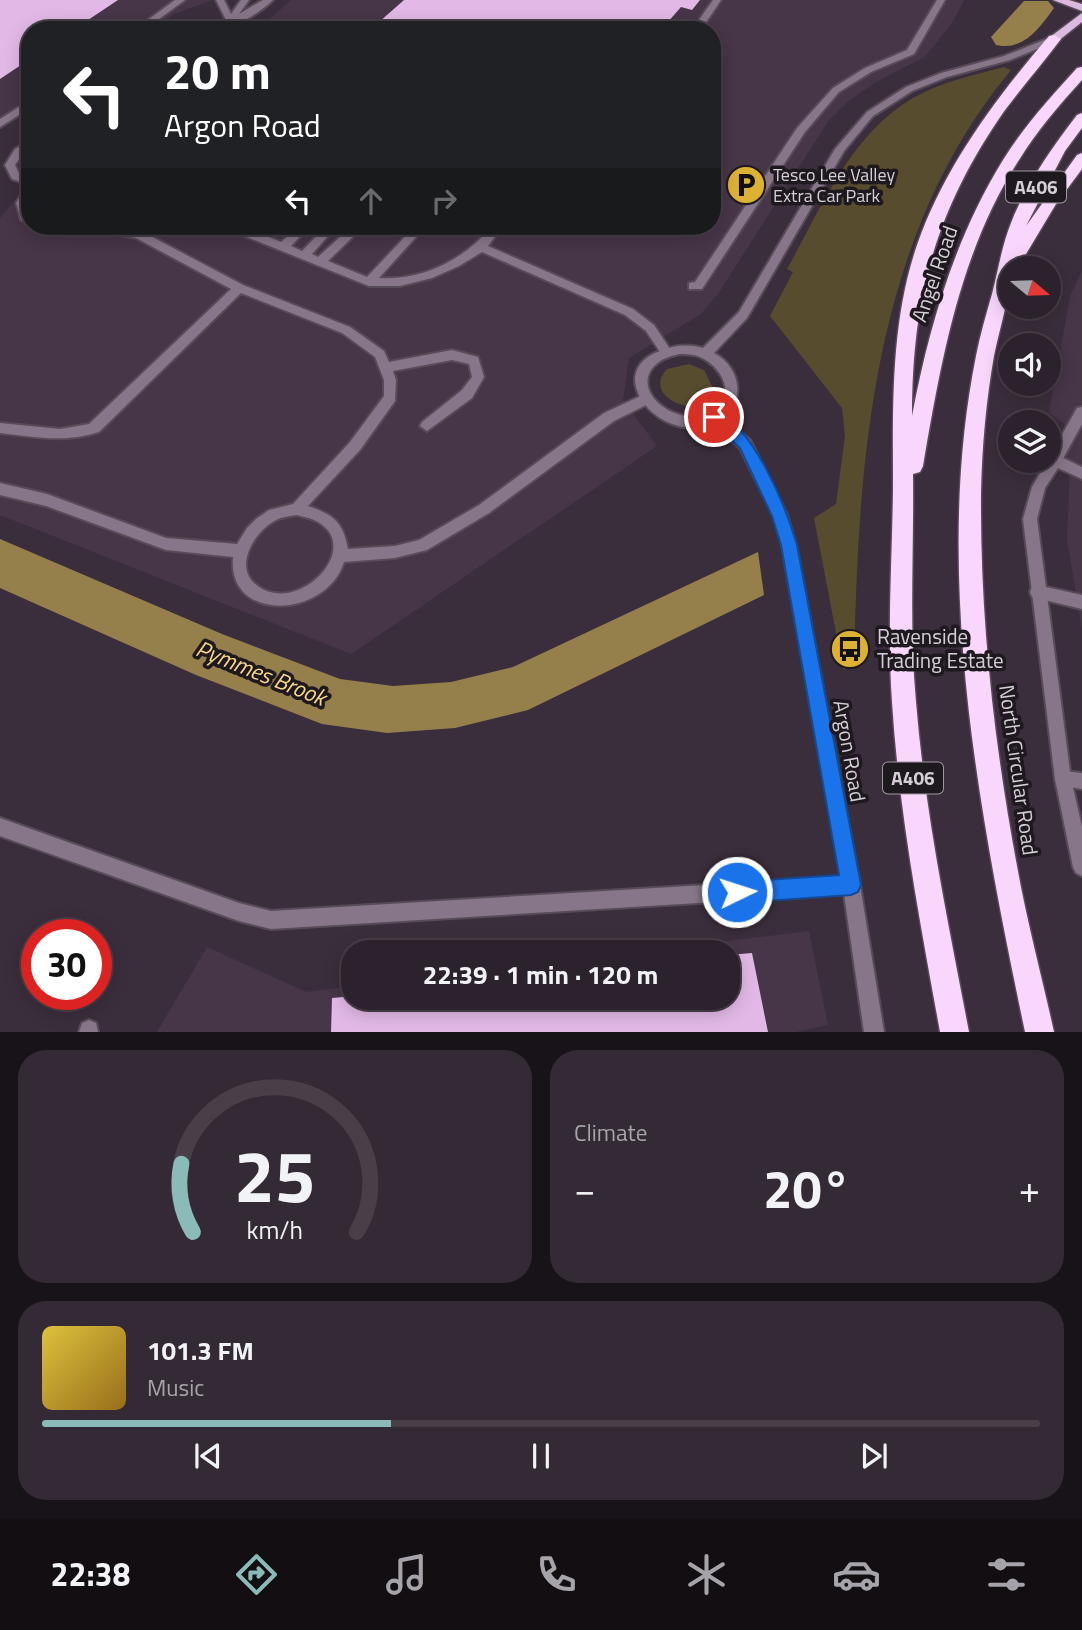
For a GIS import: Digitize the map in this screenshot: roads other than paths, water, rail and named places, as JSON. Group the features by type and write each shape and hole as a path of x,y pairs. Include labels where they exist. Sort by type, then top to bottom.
{"highway":[{"name":"A406","path":"955,1031 915,802 901,655 903,376 909,310 926,245 952,186 989,123 1042,46"},
{"name":"Angel Road","path":"903,522 931,362 960,262 1006,166 1032,126 1082,71"},
{"name":"A406","path":"1012,256 1019,222 1034,191 1058,150 1082,118"},
{"path":"1016,256 1050,201 1082,158"},
{"name":"North Circular Road","path":"998,308 985,355 976,416 971,491 971,584 981,715 1000,842 1040,1031"}],"main road":[{"path":"1058,0 1082,8"},
{"name":"A406","path":"1042,46 1082,16"}],"street":[{"path":"151,21 181,0"},
{"path":"220,0 230,20"},
{"path":"230,20 245,0"},
{"path":"230,20 257,10 269,0"},
{"path":"702,21 717,0"},
{"path":"693,286 698,286 800,130 819,107 852,79 911,52 941,0"},
{"path":"705,354 743,314 840,149 870,114 909,89 944,75 1042,46"},
{"path":"0,124 21,109"},
{"path":"21,150 10,165 16,177 21,179"},
{"path":"139,235 239,288 346,330 380,354 387,367 390,397 355,446 297,509"},
{"path":"253,235 369,282 391,284 419,280 442,271 481,247 491,235"},
{"path":"283,247 296,235"},
{"path":"304,256 324,235"},
{"path":"320,262 349,235"},
{"path":"369,282 413,235"},
{"path":"481,247 629,312 650,328 666,352"},
{"path":"0,428 67,435 93,428 239,288"},
{"path":"692,350 705,354 725,369 733,390 724,410 714,417 689,422 676,420 652,408 640,387 641,376 645,366 666,352 692,350"},
{"path":"387,367 452,355 474,360 478,377 467,394 427,426"},
{"path":"340,556 395,552 422,546 484,509 609,417 645,399"},
{"path":"1061,449 1082,412"},
{"name":"Argon Road","path":"714,417 745,444 780,515 789,545 851,885 874,1031"},
{"path":"1061,463 1082,473"},
{"path":"1047,473 1039,487 1030,519 1037,592 1063,779 1082,867"},
{"path":"0,489 47,500 166,544 240,551"},
{"path":"297,509 314,512 335,527 341,545 340,556 326,581 299,597 281,600 261,596 248,586 242,577 238,561 240,551 243,542 261,522 277,513 297,509"},
{"path":"1037,592 1082,601"},
{"path":"1063,779 1082,781"},
{"path":"0,827 239,912 271,920 851,885"}],"water":[{"path":"0,539 222,634 340,679 393,686 451,682 513,667 758,552 764,595 528,710 455,728 387,733 322,724 196,675 0,588"}],"waterway":[{"name":"Pymmes Brook","path":"1009,37 1036,8"}],"place":[{"name":"Tesco Lee Valley Extra Car Park","path":"746,185"},
{"name":"Ravenside Trading Estate","path":"850,649"}]}
